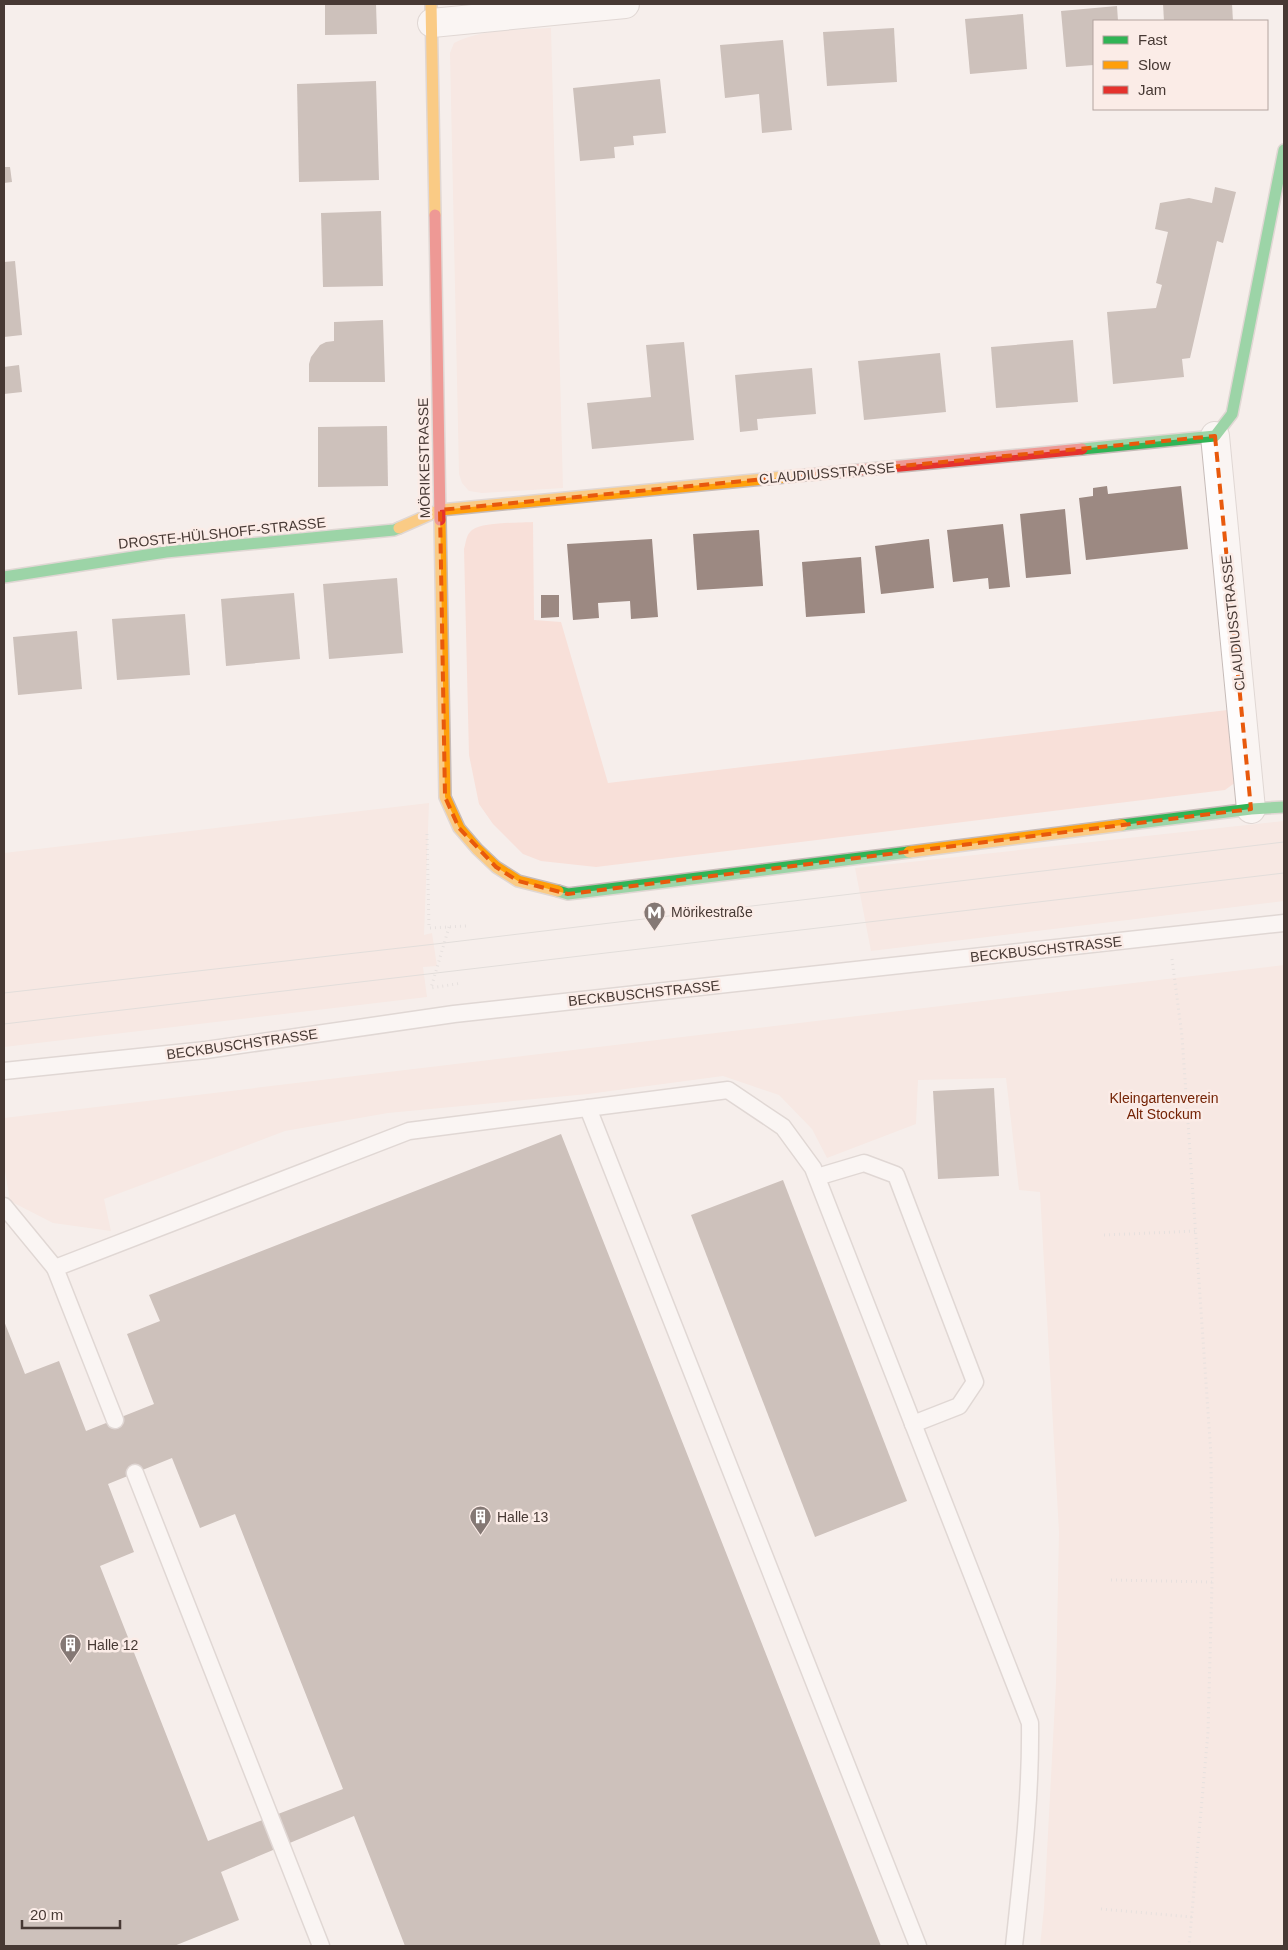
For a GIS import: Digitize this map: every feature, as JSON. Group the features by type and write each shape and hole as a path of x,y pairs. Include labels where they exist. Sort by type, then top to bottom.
{"street":[{"path":"431,13 625,4"},
{"name":"MÖRIKESTRASSE","path":"431,13 445,798 459,828 476,849 496,867 518,881 568,894 1251,809"},
{"path":"1215,436 1232,414 1284,150"},
{"name":"CLAUDIUSSTRASSE","path":"440,510 1215,436 1251,809"},
{"name":"DROSTE-HÜLSHOFF-STRASSE","path":"4,577 166,552 394,530 440,510"},
{"path":"1251,809 1284,807"}],"lane":[{"name":"BECKBUSCHSTRASSE","path":"4,1071 206,1050 454,1014 1284,923"},
{"path":"55,1268 409,1132 728,1090 783,1127 813,1168 817,1177 1030,1723 1028,1800 1014,1946"},
{"path":"588,1108 918,1946"},
{"path":"817,1177 864,1163 896,1175 975,1382 959,1406 914,1424"},
{"path":"4,1206 55,1268 115,1420"},
{"path":"135,1473 321,1946"}],"path":[{"path":"459,828 426,834 429,928 466,926"},
{"path":"449,927 431,988 462,983"},
{"path":"1169,936 1182,1036 1212,1455 1212,1582 1208,1732 1189,1946"},
{"path":"1104,1235 1197,1231"},
{"path":"1111,1580 1212,1582"},
{"path":"1101,1909 1192,1917"}],"highlighted area":[{"path":"1215,436 1251,809 568,894 518,881 496,867 459,828 445,797 440,510"}],"green space":[{"path":"551,28 563,488 482,493 469,491 462,483 459,474 450,53 454,43 489,32"},
{"path":"533,522 534,620 561,622 608,783 1236,709 1236,782 1225,790 596,867 541,861 523,854 493,824 479,804 469,755 464,549 468,534 477,527 492,524"},
{"path":"429,803 424,935 432,933 437,966 423,967 427,997 4,1047 4,853"},
{"path":"1284,821 1284,901 871,951 855,868"},
{"name":"Kleingartenverein Alt Stockum","path":"1284,965 1284,1946 1040,1946 1044,1908 1056,1683 1059,1532 1040,1192 1019,1190 1006,1078 918,1080 916,1124 827,1158 812,1129 779,1095 723,1076 588,1094 388,1113 285,1131 104,1199 111,1231 53,1223 10,1201 4,1165 4,1118"}],"building":[{"path":"325,4 376,4 377,34 325,35"},
{"path":"1163,4 1232,4 1233,20 1164,20"},
{"path":"1117,6 1118,20 1093,20 1093,65 1066,67 1061,11"},
{"path":"1023,14 1027,69 970,74 965,19"},
{"path":"894,28 897,82 827,86 823,32"},
{"path":"783,40 792,130 762,133 759,94 725,98 720,45"},
{"path":"660,79 666,133 633,136 634,145 614,147 615,158 580,161 573,88"},
{"path":"376,81 379,180 299,182 297,84"},
{"path":"4,167 10,167 12,182 4,183"},
{"path":"1215,187 1236,192 1223,243 1217,241 1190,358 1182,359 1184,377 1113,384 1107,312 1156,308 1162,285 1156,283 1168,232 1155,229 1160,203 1189,198 1212,203"},
{"path":"381,211 383,286 323,287 321,213"},
{"path":"15,261 22,335 4,337 4,262"},
{"path":"383,320 385,382 309,382 311,357 320,345 334,341 334,322"},
{"path":"1073,340 1078,402 996,408 991,347"},
{"path":"684,342 694,440 592,449 587,403 651,397 646,345"},
{"path":"940,353 946,412 864,420 858,361"},
{"path":"19,365 22,392 4,394 4,367"},
{"path":"812,368 816,414 757,419 758,430 740,432 735,375"},
{"path":"387,426 388,486 318,487 318,427"},
{"path":"1107,486 1108,494 1181,486 1188,549 1086,560 1079,498 1093,496 1093,488"},
{"path":"1065,509 1071,574 1026,578 1020,514"},
{"path":"1003,524 1010,587 989,589 988,578 953,582 947,530"},
{"path":"759,530 763,586 697,590 693,534"},
{"path":"652,539 658,617 631,619 630,601 598,603 599,618 573,620 567,544"},
{"path":"929,539 934,588 881,594 875,546"},
{"path":"861,557 865,613 806,617 802,562"},
{"path":"397,578 403,653 329,659 323,584"},
{"path":"294,593 300,659 226,666 221,599"},
{"path":"541,595 559,595 559,617 541,618"},
{"path":"185,614 190,675 117,680 112,619"},
{"path":"77,631 82,689 18,695 13,637"},
{"path":"994,1088 999,1176 938,1179 933,1091"},
{"name":"Halle 13","path":"561,1134 881,1946 405,1946 354,1816 221,1872 239,1920 174,1946 4,1946 4,1321 25,1374 59,1361 86,1431 154,1404 127,1334 160,1321 149,1295","holes":["172,1458 200,1528 235,1514 343,1789 208,1841 100,1566 134,1552 108,1484"]},
{"path":"783,1180 907,1501 815,1537 691,1215"}],"tram line":[{"path":"4,993 444,943 1284,842"},
{"path":"4,1024 1284,873"}],"traffic: fast":[{"path":"1082,449 1215,436 1232,414 1284,150"},
{"path":"4,577 166,552 399,528"},
{"path":"1122,825 1251,809 1284,807"},
{"path":"558,891 568,894 909,852"}],"traffic: slow":[{"path":"431,4 435,215"},
{"path":"399,528 440,510 805,475"},
{"path":"440,520 445,797 459,828 496,867 518,881 558,891"},
{"path":"909,852 1122,825"}],"traffic: jam":[{"path":"435,215 440,520"},
{"path":"805,475 1082,449"}],"place":[{"name":"Mörikestraße","path":"655,931"},
{"name":"Halle 13","path":"481,1536"},
{"name":"Halle 12","path":"71,1664"}]}
